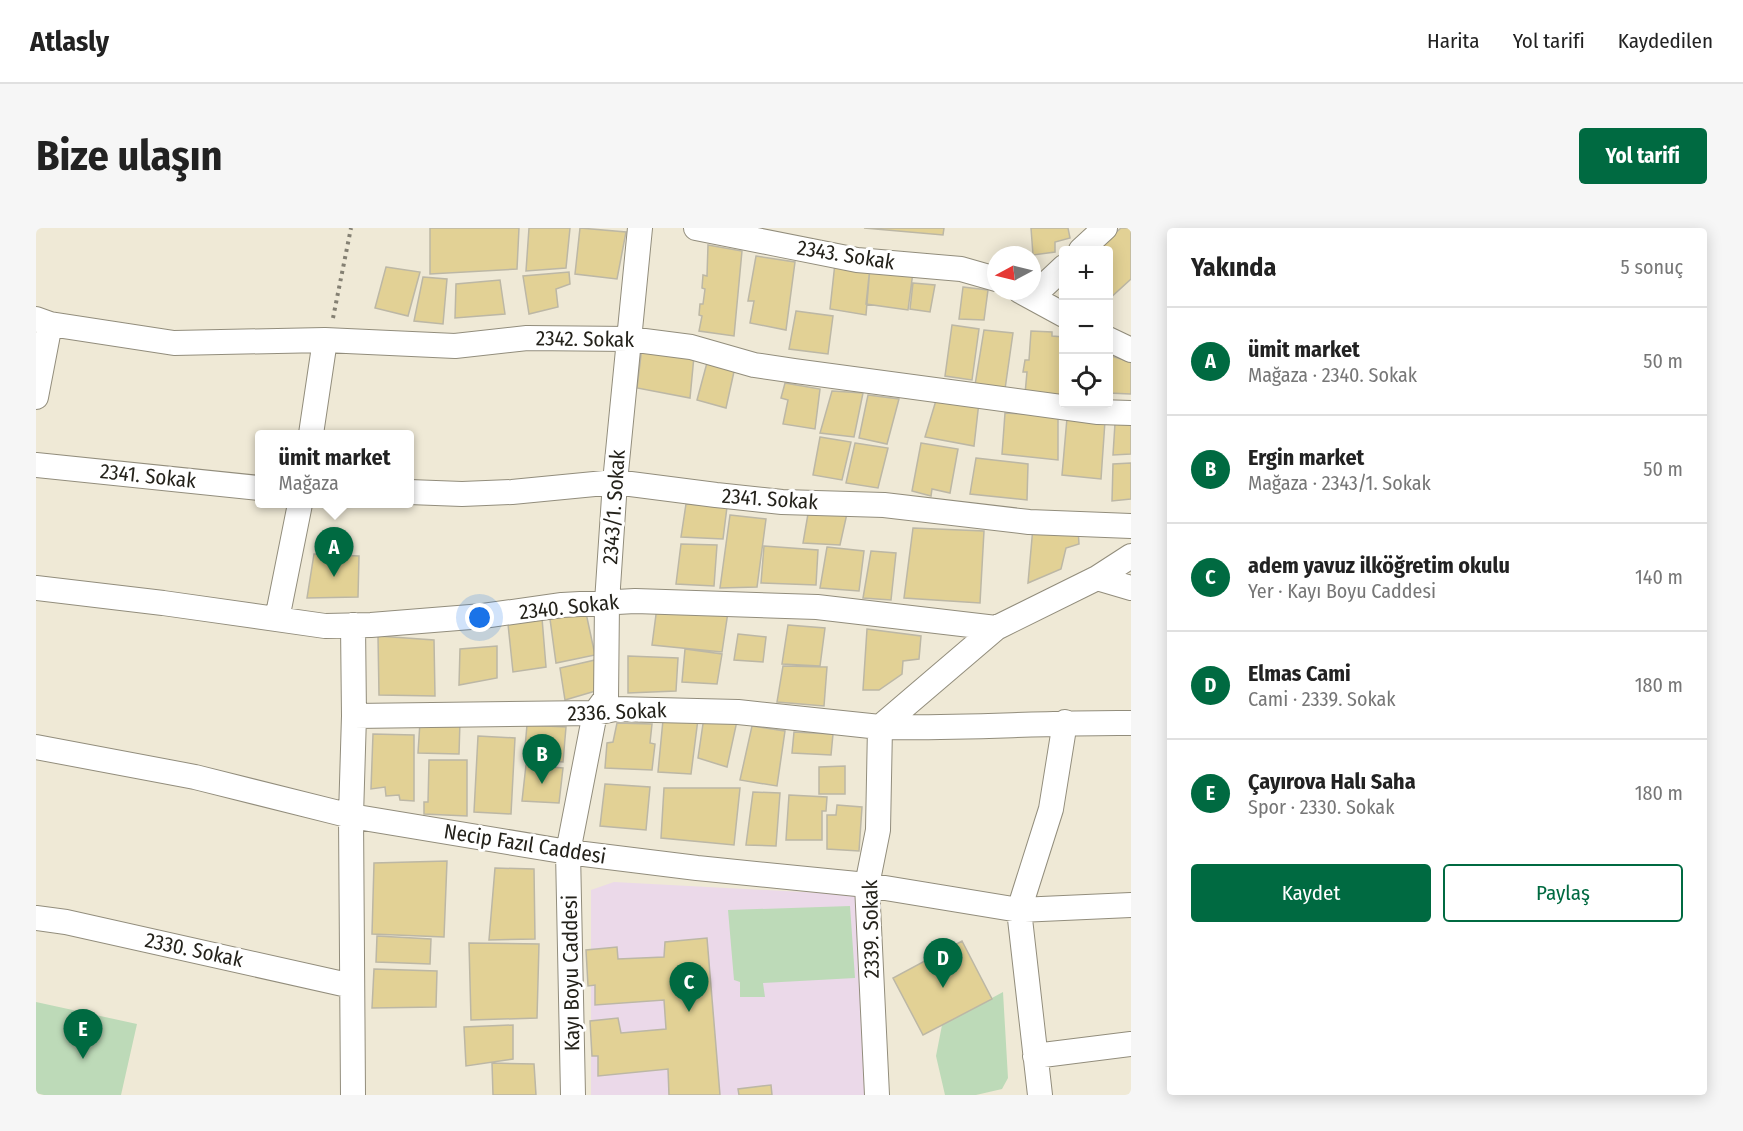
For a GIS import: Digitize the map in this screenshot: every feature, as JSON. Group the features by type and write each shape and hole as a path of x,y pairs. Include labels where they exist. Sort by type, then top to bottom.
{"street":[{"name":"2343/1. Sokak","path":"568,852 595,713 606,698 607,602 615,482 640,228"},
{"name":"2343. Sokak","path":"696,228 857,260 961,269 987,276"},
{"path":"1086,246 1105,228"},
{"path":"1041,283 1059,271"},
{"path":"1037,300 1059,312"},
{"name":"2342. Sokak","path":"43,321 174,343 326,340 455,346 527,338 629,339 691,347 754,365 784,370 1098,412 1131,414"},
{"path":"36,397 43,321"},
{"path":"311,430 326,340"},
{"path":"1113,341 1131,350"},
{"name":"2341. Sokak","path":"36,465 255,488"},
{"name":"2341. Sokak","path":"414,492 462,494 512,492 615,482 782,502 884,505 1029,522 1131,526"},
{"path":"277,619 299,508"},
{"path":"879,727 996,628 1097,579 1131,556"},
{"path":"1097,579 1131,588"},
{"name":"2340. Sokak","path":"36,588 325,626 483,616 562,605 635,601 817,607 996,628"},
{"path":"353,625 354,716 351,816 353,1095"},
{"name":"2336. Sokak","path":"354,716 595,713 615,709 738,712 879,727"},
{"path":"879,727 935,728 1065,722 1131,723"},
{"path":"1040,1095 1019,910 1051,809 1065,722"},
{"name":"2339. Sokak","path":"877,1095 867,885 878,830 879,727"},
{"name":"Necip Fazıl Caddesi","path":"36,747 195,777 351,816 568,852 867,885 1019,910 1131,905"},
{"name":"Kayı Boyu Caddesi","path":"568,852 573,1095"},
{"name":"2330. Sokak","path":"36,918 66,922 352,986"},
{"path":"1035,1056 1131,1044"}],"path":[{"path":"326,340 351,228"}],"shaded area":[{"path":"614,882 859,895 867,1095 591,1095 591,890"}],"green space":[{"path":"850,906 855,978 763,983 765,997 740,997 740,982 734,980 728,910"},
{"path":"1003,992 1008,1078 1002,1089 976,1095 945,1095 936,1056 942,1025"},
{"path":"36,1002 137,1024 121,1095 44,1095 36,1093"}],"building":[{"path":"430,228 519,228 517,269 430,274"},
{"path":"529,228 570,228 566,268 526,271"},
{"path":"580,228 626,232 617,279 575,274"},
{"path":"864,228 944,228 943,235"},
{"path":"1031,228 1068,228 1070,238 1055,242 1055,252 1041,254 1041,246 1032,246"},
{"path":"1121,228 1131,228 1131,279 1113,295 1113,246 1101,246"},
{"path":"708,245 742,251 734,336 699,331 702,316 699,315 700,304 703,304 705,289 702,288 703,275 707,276"},
{"path":"756,256 795,262 786,330 750,323 754,301 748,301"},
{"path":"835,263 870,267 866,315 830,309"},
{"path":"386,267 420,272 408,316 375,308"},
{"path":"870,267 913,272 908,310 866,304"},
{"path":"569,272 570,284 556,289 558,307 529,314 523,276"},
{"path":"423,277 447,279 443,324 414,321"},
{"path":"500,280 505,314 455,318 456,284"},
{"path":"913,283 935,285 930,312 910,309"},
{"path":"963,287 987,290 984,320 959,319"},
{"path":"796,311 833,316 828,354 789,349"},
{"path":"952,325 979,329 972,380 945,376"},
{"path":"984,330 1013,333 1005,389 975,385"},
{"path":"1031,331 1052,332 1052,336 1059,337 1059,395 1025,394 1027,372 1023,372 1025,360 1029,360"},
{"path":"642,347 694,356 690,398 637,388"},
{"path":"1113,357 1131,362 1131,394 1113,393"},
{"path":"708,359 735,367 726,408 697,400"},
{"path":"785,383 820,389 815,429 783,424 788,400 781,398"},
{"path":"832,391 863,393 854,437 820,433"},
{"path":"868,395 899,399 887,444 859,438"},
{"path":"937,397 979,402 974,446 925,437"},
{"path":"1005,413 1058,416 1058,460 1002,454"},
{"path":"1067,418 1105,421 1101,479 1062,475"},
{"path":"1115,423 1131,424 1131,454 1113,455"},
{"path":"820,437 851,442 842,480 813,475"},
{"path":"855,443 888,448 878,488 846,483"},
{"path":"921,443 958,449 950,493 932,489 931,496 912,491"},
{"path":"976,458 1028,464 1027,500 970,494"},
{"path":"1131,463 1131,499 1112,501 1113,464"},
{"path":"686,504 727,507 723,539 681,537"},
{"path":"809,508 848,509 840,545 803,543"},
{"path":"730,515 766,519 757,587 720,588"},
{"path":"1033,527 1078,529 1079,544 1066,548 1061,569 1028,583"},
{"path":"913,528 984,531 980,603 904,598"},
{"path":"681,544 717,545 714,586 676,584"},
{"path":"764,546 818,550 816,585 761,583"},
{"path":"827,547 864,551 859,591 820,588"},
{"path":"871,551 896,553 891,600 863,598"},
{"path":"314,554 359,556 358,597 307,598"},
{"path":"657,607 728,612 722,652 652,645"},
{"path":"586,613 595,655 556,663 550,619"},
{"path":"542,618 546,667 513,672 508,624"},
{"path":"788,625 825,628 820,666 782,664"},
{"path":"867,629 921,636 919,659 903,661 902,674 879,690 863,690"},
{"path":"738,634 766,637 763,662 734,660"},
{"path":"378,636 434,640 435,696 379,695"},
{"path":"497,646 497,678 459,685 460,649"},
{"path":"685,649 722,654 717,684 682,682"},
{"path":"628,656 678,658 676,691 628,693"},
{"path":"595,660 599,690 565,700 560,668"},
{"path":"783,666 827,667 824,706 777,702"},
{"path":"704,717 737,721 727,767 698,758"},
{"path":"698,719 691,774 658,772 663,720"},
{"path":"460,721 459,754 418,753 420,722"},
{"path":"617,723 652,724 650,743 655,744 652,770 605,768 607,743 613,742"},
{"path":"527,725 566,727 563,762 524,759"},
{"path":"752,726 785,731 777,786 740,780"},
{"path":"794,732 833,734 831,755 792,753"},
{"path":"373,734 414,735 414,801 400,800 399,795 386,796 385,787 371,789"},
{"path":"478,736 515,738 511,814 474,812"},
{"path":"429,760 467,760 467,816 424,814 424,802 428,802"},
{"path":"526,765 563,768 559,803 522,801"},
{"path":"845,766 845,794 819,794 819,767"},
{"path":"605,784 650,787 646,830 600,826"},
{"path":"664,788 740,788 734,845 661,838"},
{"path":"753,792 780,793 776,846 746,845"},
{"path":"789,795 827,797 826,811 822,811 822,840 786,840"},
{"path":"837,805 862,807 859,851 827,849 827,815 836,815"},
{"path":"447,861 444,937 372,934 374,863"},
{"path":"495,868 534,869 535,939 489,940"},
{"path":"377,936 431,939 430,964 376,962"},
{"path":"707,938 720,1095 669,1095 668,1069 598,1076 598,1056 592,1056 590,1021 618,1018 621,1033 666,1029 664,1000 595,1005 595,985 588,986 586,950 617,947 618,959 664,957 665,942"},
{"path":"962,941 992,999 923,1035 893,978"},
{"path":"469,943 539,944 537,1018 471,1020"},
{"path":"374,969 437,971 436,1007 372,1008"},
{"path":"513,1025 513,1059 466,1066 464,1027"},
{"path":"492,1063 534,1064 536,1095 493,1095"},
{"path":"771,1085 772,1095 739,1095 738,1089"}],"place":[{"name":"ümit market","path":"334,577"},
{"name":"Ergin market","path":"542,784"},
{"name":"Elmas Cami","path":"943,988"},
{"name":"adem yavuz ilköğretim okulu","path":"689,1012"},
{"name":"Çayırova Halı Saha","path":"83,1059"}]}
